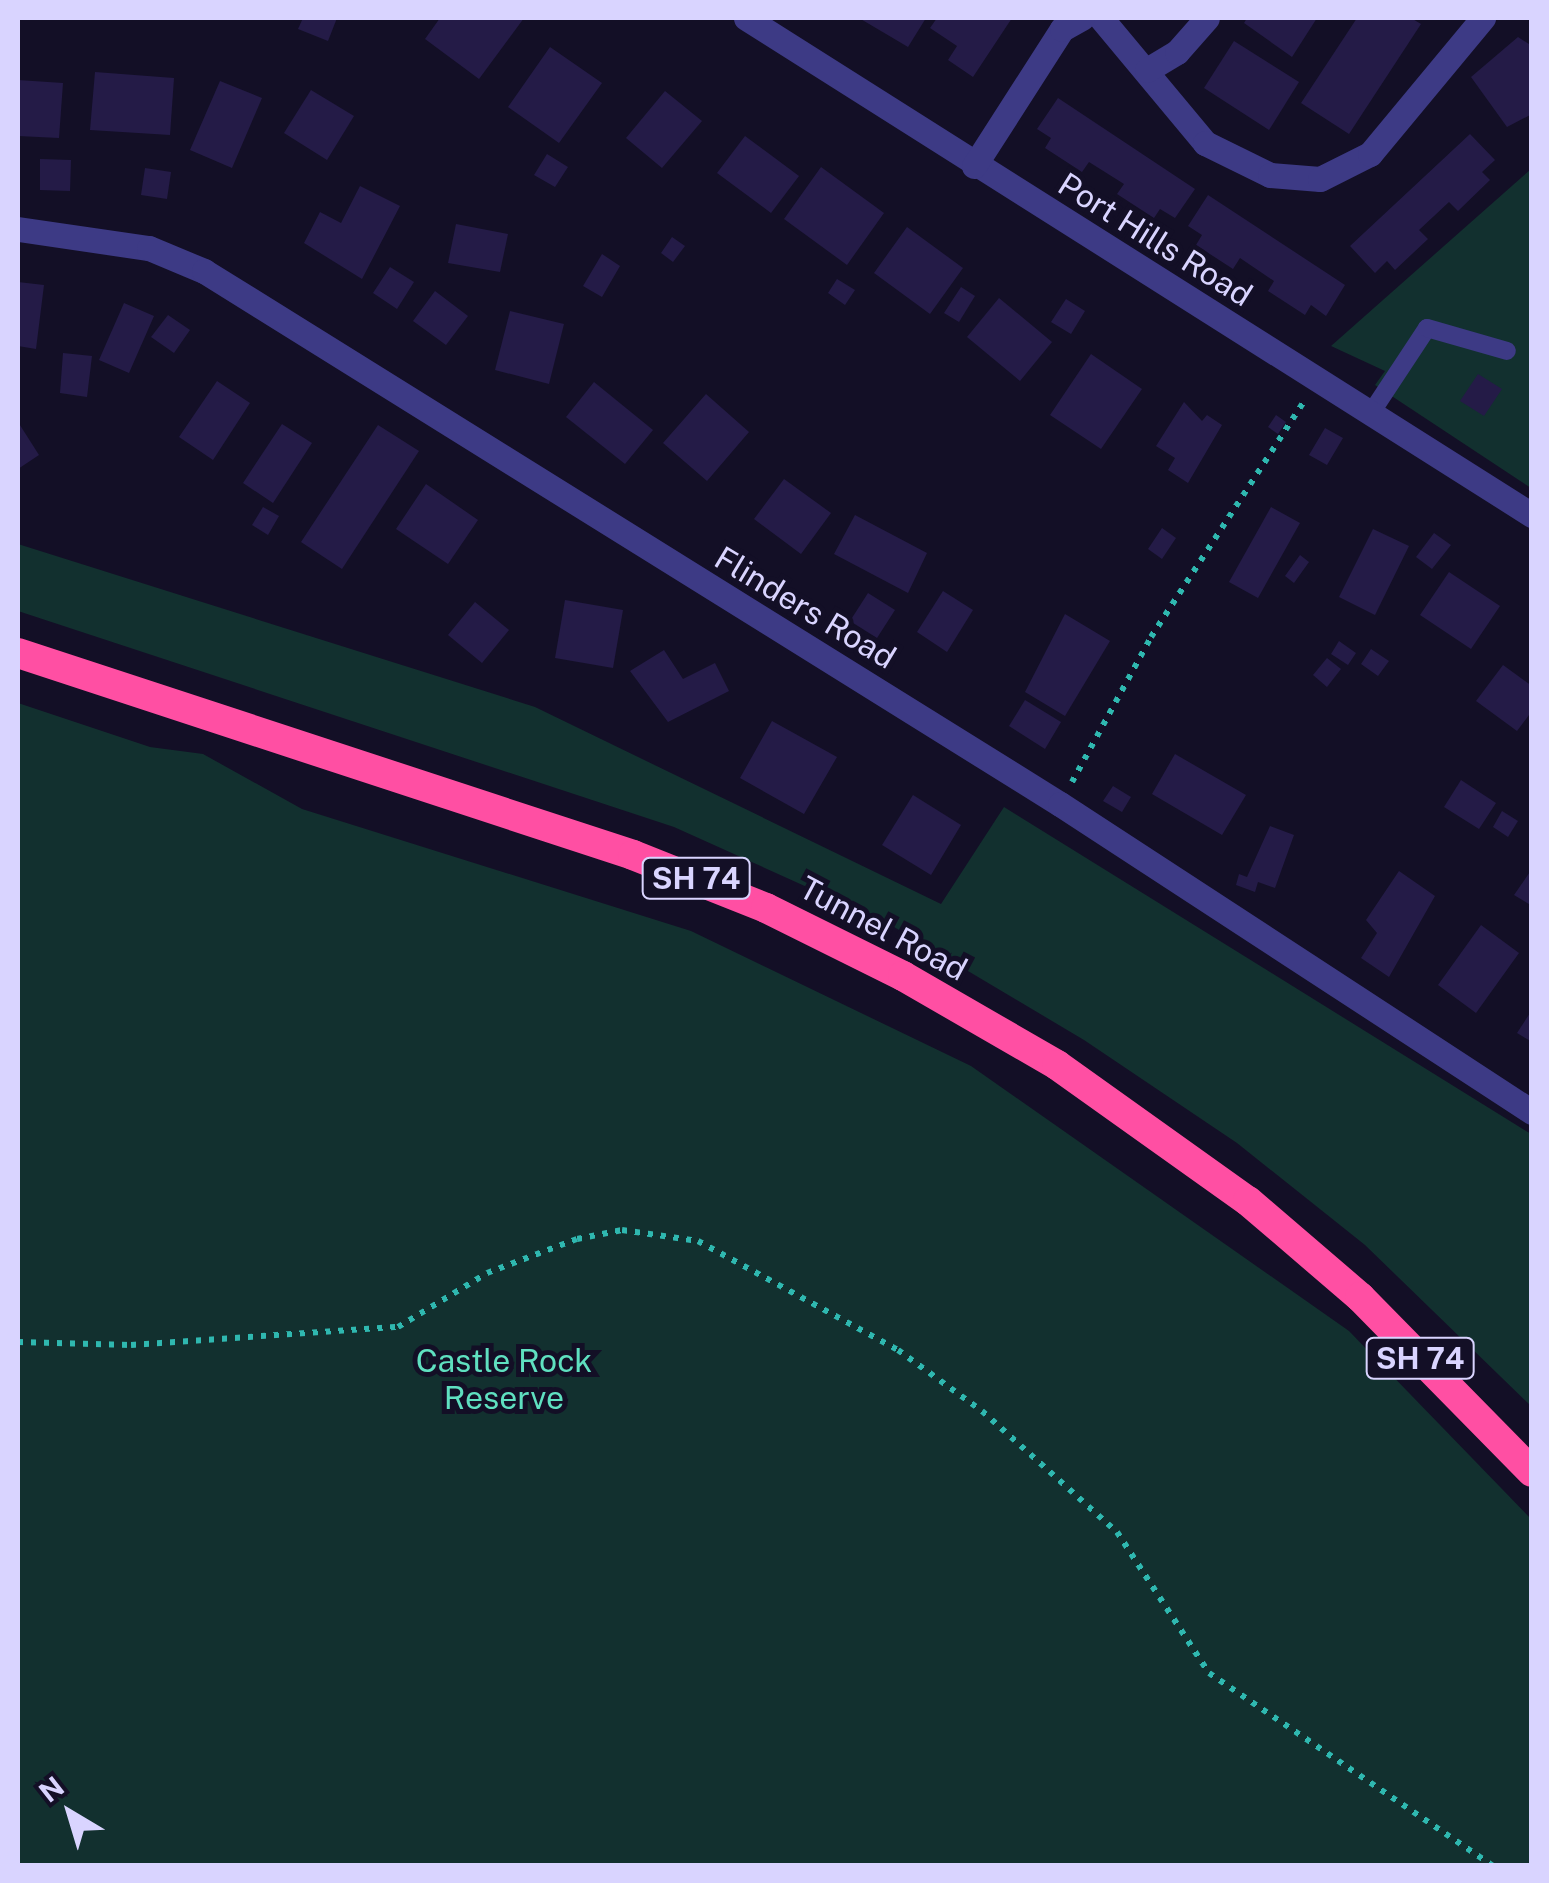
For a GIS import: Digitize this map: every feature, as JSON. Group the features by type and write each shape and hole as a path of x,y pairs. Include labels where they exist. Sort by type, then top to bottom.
{"highway":[{"name":"Tunnel Road","path":"18,653 632,854 766,908 903,976 1056,1065 1248,1202 1360,1298 1532,1472"}],"street":[{"name":"Port Hills Road","path":"746,18 974,166 1373,410 1532,514"},
{"path":"974,166 1062,29 1082,18"},
{"path":"1102,18 1205,143 1270,175 1320,179 1370,154 1483,18"},
{"path":"1147,70 1177,52 1208,18"},
{"name":"Flinders Road","path":"18,229 149,248 204,271 1060,804 1532,1112"}],"lane":[{"path":"1373,410 1427,328 1507,351"}],"path":[{"path":"1070,784 1150,637 1294,416"},
{"path":"18,1342 131,1345 398,1327 487,1273 577,1239 622,1230 698,1242 898,1350 982,1412 1117,1532 1209,1673 1493,1866"}],"green space":[{"path":"1531,169 1531,488 1375,385 1385,371 1331,346"},
{"path":"18,544 535,707 941,904 1004,807 1531,1134 1531,1406 1365,1245 1237,1143 1084,1040 889,924 674,827 18,611"},
{"name":"Castle Rock Reserve","path":"18,703 150,747 203,754 302,809 691,931 971,1066 1349,1331 1531,1519 1531,1865 18,1865"}],"building":[{"path":"303,18 337,18 328,41 298,29"},
{"path":"440,18 524,18 479,79 425,39"},
{"path":"859,18 926,18 908,47"},
{"path":"937,18 1012,18 973,77 948,60 957,46 930,28"},
{"path":"1247,18 1317,18 1292,57 1244,23"},
{"path":"1357,18 1411,18 1421,24 1349,134 1301,103"},
{"path":"1518,37 1532,46 1532,114 1507,127 1471,77"},
{"path":"1234,41 1299,82 1269,130 1204,88"},
{"path":"550,47 602,83 559,143 508,107"},
{"path":"95,72 174,78 170,135 90,130"},
{"path":"18,80 63,83 59,138 18,136"},
{"path":"220,81 262,98 232,168 190,150"},
{"path":"311,90 354,116 327,160 284,133"},
{"path":"665,91 702,121 662,168 626,138"},
{"path":"1058,98 1195,189 1175,218 1160,209 1154,218 1117,194 1124,184 1089,162 1082,172 1045,148 1051,138 1037,129"},
{"path":"1470,134 1495,160 1482,172 1490,180 1458,211 1449,202 1419,230 1428,239 1395,270 1387,261 1375,273 1350,246"},
{"path":"745,136 799,176 771,213 717,173"},
{"path":"547,154 568,167 555,187 534,175"},
{"path":"40,159 71,160 70,191 40,190"},
{"path":"821,167 884,213 847,265 784,219"},
{"path":"145,168 171,172 167,199 141,195"},
{"path":"360,186 400,206 362,279 304,243 320,212 341,223"},
{"path":"1208,195 1345,285 1326,316 1311,305 1305,315 1268,291 1274,281 1240,258 1233,269 1196,245 1202,235 1188,226"},
{"path":"456,224 508,234 500,272 448,263"},
{"path":"907,227 963,268 930,314 874,273"},
{"path":"672,237 685,246 673,262 661,253"},
{"path":"602,254 620,266 602,297 583,286"},
{"path":"390,267 414,282 397,309 373,293"},
{"path":"837,279 855,290 845,305 828,293"},
{"path":"18,282 44,285 36,349 18,346"},
{"path":"961,287 975,296 959,322 944,313"},
{"path":"435,291 468,316 446,345 413,321"},
{"path":"999,298 1052,342 1020,381 967,337"},
{"path":"1066,299 1085,311 1071,334 1051,322"},
{"path":"124,303 154,316 129,373 99,360"},
{"path":"510,311 564,324 549,384 495,370"},
{"path":"168,315 190,330 174,353 151,337"},
{"path":"63,353 92,356 87,397 60,393"},
{"path":"1091,354 1142,389 1101,449 1050,415"},
{"path":"1478,374 1502,389 1484,416 1460,401"},
{"path":"217,381 250,403 213,460 179,437"},
{"path":"594,382 653,430 625,464 566,417"},
{"path":"706,394 749,432 707,481 663,443"},
{"path":"1184,402 1202,421 1207,415 1222,425 1188,483 1168,470 1175,458 1156,446"},
{"path":"1276,415 1286,422 1278,434 1268,427"},
{"path":"18,422 39,455 18,469"},
{"path":"282,424 312,443 273,503 243,483"},
{"path":"378,425 419,451 342,569 301,542"},
{"path":"1325,428 1343,438 1327,465 1309,455"},
{"path":"784,479 831,513 801,554 754,519"},
{"path":"426,484 478,520 448,564 396,529"},
{"path":"263,507 279,516 268,535 252,525"},
{"path":"1271,507 1300,523 1258,598 1229,582"},
{"path":"855,515 927,553 908,593 834,554"},
{"path":"1162,528 1176,538 1162,559 1148,549"},
{"path":"1373,529 1409,546 1375,615 1339,597"},
{"path":"1434,533 1451,545 1432,569 1416,557"},
{"path":"1300,555 1309,562 1294,583 1285,576"},
{"path":"1449,572 1500,606 1471,649 1420,615"},
{"path":"943,591 973,610 947,652 917,632"},
{"path":"868,593 895,610 877,638 850,621"},
{"path":"565,600 623,610 613,668 555,658"},
{"path":"475,602 509,630 482,663 448,635"},
{"path":"1065,614 1110,641 1065,716 1025,692"},
{"path":"1339,641 1356,653 1348,665 1331,654"},
{"path":"1371,649 1389,661 1378,676 1361,664"},
{"path":"664,650 683,679 715,663 729,691 668,722 630,671"},
{"path":"1327,658 1341,669 1327,687 1313,675"},
{"path":"1503,665 1532,686 1532,711 1517,731 1476,701"},
{"path":"1025,700 1061,722 1045,749 1009,726"},
{"path":"772,721 837,757 804,814 740,778"},
{"path":"1175,754 1246,795 1222,835 1152,794"},
{"path":"1461,780 1496,803 1479,829 1444,807"},
{"path":"1113,786 1131,797 1122,812 1103,801"},
{"path":"913,795 961,825 931,875 882,845"},
{"path":"1502,811 1518,821 1508,837 1493,827"},
{"path":"1270,826 1294,835 1275,888 1258,882 1255,892 1236,885 1239,874 1247,877"},
{"path":"1532,869 1532,906 1514,895"},
{"path":"1399,871 1435,896 1389,977 1361,958 1377,933 1366,920"},
{"path":"1481,925 1519,953 1476,1013 1438,985"},
{"path":"1532,1010 1532,1042 1517,1033"}]}
